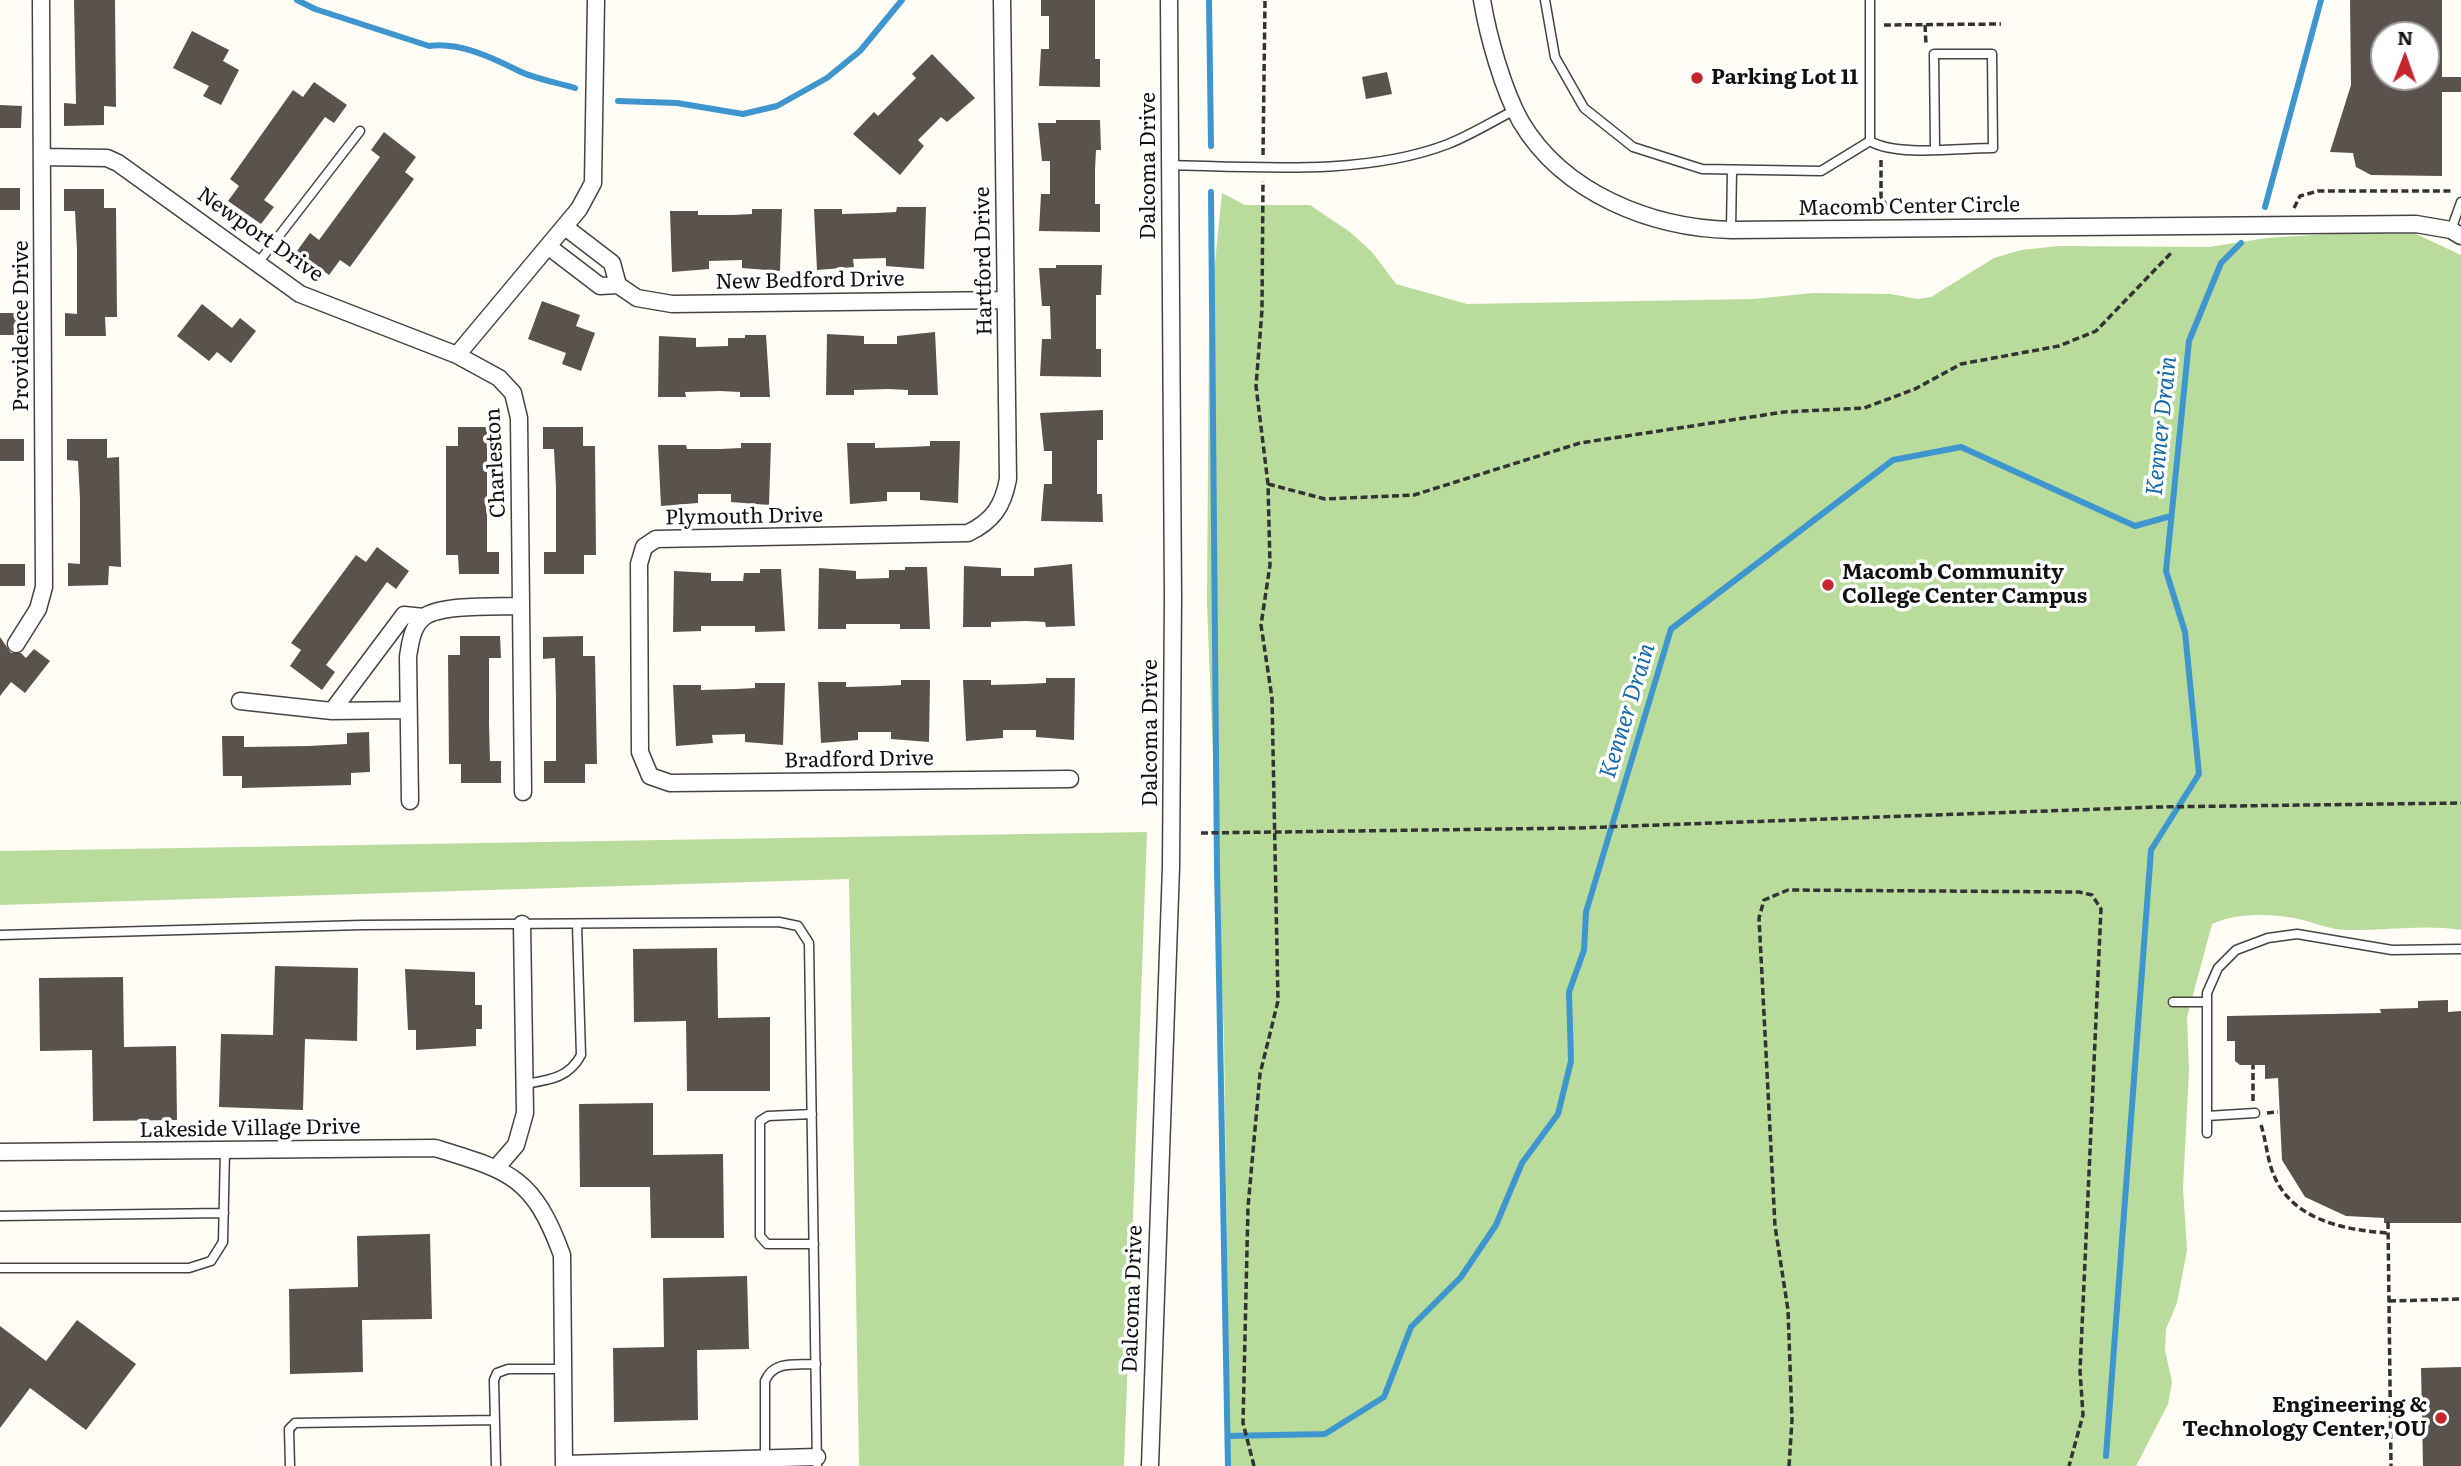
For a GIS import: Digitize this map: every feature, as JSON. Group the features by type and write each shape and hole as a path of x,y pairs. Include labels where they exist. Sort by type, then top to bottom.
{"street":[{"name":"Providence Drive","path":"16,644 38,609 44,587 41,0"},
{"path":"457,355 579,209 593,183 596,0"},
{"name":"Hartford Drive","path":"992,518 1000,509 1008,479 1002,0"},
{"name":"Dalcoma Drive","path":"1150,1466 1171,867 1173,597 1169,0"},
{"name":"Macomb Center Circle","path":"1482,0 1515,110 1523,125 1560,167 1614,204 1651,219 1702,229 1731,230 2416,224 2456,233"},
{"name":"Newport Drive","path":"42,157 107,158 118,163 300,294 457,355"},
{"path":"565,226 612,263 618,285"},
{"name":"New Bedford Drive","path":"548,247 600,286 618,285 637,298 671,304 1006,300"},
{"name":"Charleston","path":"457,355 499,378 513,393 519,418 523,792"},
{"name":"Plymouth Drive","path":"650,776 640,752 639,564 644,547 656,539 968,533 992,518"},
{"path":"332,711 404,615 424,617 448,610 521,606"},
{"path":"410,801 408,657 412,635 424,617"},
{"path":"240,701 332,711 408,710"},
{"name":"Bradford Drive","path":"650,776 670,783 1070,779"},
{"path":"498,1167 516,1145 525,1113 522,924"},
{"name":"Lakeside Village Drive","path":"0,1152 435,1148 498,1167 536,1200 550,1223 562,1255 564,1465 817,1461"}],"lane":[{"path":"1545,0 1555,57 1584,108 1633,146 1702,169 1821,171 1870,141"},
{"path":"1870,0 1870,141"},
{"path":"1870,141 1882,148 1935,148 1993,148 1992,54 1934,54 1935,148"},
{"path":"1170,165 1361,165 1447,145 1515,110"},
{"path":"258,263 360,131"},
{"path":"1731,230 1732,170"},
{"path":"2456,233 2461,202"},
{"path":"0,935 522,924 779,922 798,926 809,943 817,1461"},
{"path":"525,1084 553,1080 564,1075 575,1068 582,1055 577,924"},
{"path":"2207,1133 2207,993 2218,968 2236,950 2268,937 2297,934 2392,950 2461,949"},
{"path":"2173,1002 2206,1002"},
{"path":"2207,1116 2255,1113"},
{"path":"812,1114 768,1116 760,1121 760,1236 766,1244 814,1244"},
{"path":"0,1268 198,1267 211,1261 223,1242 225,1150"},
{"path":"0,1216 224,1213"},
{"path":"765,1462 765,1381 769,1370 779,1366 816,1363"},
{"path":"496,1466 496,1373 508,1369 564,1369"},
{"path":"290,1466 289,1429 295,1423 495,1420"}],"path":[{"path":"1254,1466 1243,1423 1248,1207 1260,1074 1279,1001 1272,698 1261,625 1270,565 1268,484 1256,386 1262,310 1265,0"},
{"path":"1884,13 1884,38"},
{"path":"1884,25 2001,24"},
{"path":"1925,25 1926,47"},
{"path":"1882,148 1881,197 1893,214"},
{"path":"2292,212 2300,196 2318,191 2461,191"},
{"path":"1268,484 1325,499 1414,495 1580,443 1784,412 1864,408 1915,388 1961,364 2059,346 2096,331 2173,251"},
{"path":"1201,833 1576,828 2156,807 2461,803"},
{"path":"1789,1466 1792,1420 1788,1310 1775,1226 1759,918 1764,900 1788,890 2078,892 2092,895 2101,909 2080,1371 2083,1415 2069,1466"},
{"path":"2253,1065 2255,1113 2262,1127 2273,1174 2292,1201 2319,1220 2354,1231 2388,1233"},
{"path":"2388,1222 2392,1466"},
{"path":"2389,1300 2461,1299"}],"green space":[{"name":"Macomb Community College Center Campus","path":"1222,193 1245,205 1310,205 1350,232 1372,252 1396,284 1467,304 1754,299 1813,293 1891,294 1917,299 1931,297 1994,258 2021,250 2059,246 2209,247 2267,238 2345,233 2416,234 2461,255 2461,930 2346,930 2267,915 2232,917 2212,924 2187,1017 2189,1070 2183,1188 2187,1250 2177,1303 2166,1329 2165,1350 2172,1382 2168,1404 2136,1466 1230,1466 1224,1039 1207,604 1209,321"},
{"path":"1147,832 1124,1466 859,1466 849,879 0,905 0,851"}],"building":[{"path":"74,0 115,0 116,107 104,106 104,125 64,126 64,103 76,104"},
{"path":"1041,0 1095,0 1095,59 1100,59 1100,87 1039,86 1041,49 1049,49 1049,16 1041,16"},
{"path":"2350,0 2442,0 2442,77 2461,77 2461,92 2442,92 2442,176 2371,175 2356,167 2353,153 2330,152 2351,85"},
{"path":"192,31 229,50 223,61 239,70 221,105 203,96 209,86 173,68"},
{"path":"932,54 975,98 947,122 941,117 918,140 924,146 900,175 853,134 874,112 878,116 916,78 912,74"},
{"path":"1387,72 1392,94 1366,99 1362,77"},
{"path":"314,82 347,105 334,123 325,117 264,200 274,207 261,224 228,201 239,186 230,179 293,90 303,97"},
{"path":"0,105 22,106 21,128 0,128"},
{"path":"1056,120 1100,120 1101,150 1096,150 1095,204 1100,204 1100,232 1039,231 1041,194 1050,194 1050,161 1042,161 1038,123 1056,123"},
{"path":"384,132 416,157 405,172 414,179 350,267 340,260 329,275 297,251 310,233 319,240 380,157 371,150"},
{"path":"0,188 20,188 20,210 0,210"},
{"path":"64,189 104,189 104,208 116,208 117,317 105,317 106,336 65,336 65,313 77,314 77,249 75,211 64,211"},
{"path":"897,207 926,207 924,269 886,266 886,258 853,259 854,267 817,270 814,209 842,209 842,214 896,212"},
{"path":"752,209 782,209 780,271 742,268 742,260 709,261 709,269 672,272 670,211 698,211 698,215 732,215 752,214"},
{"path":"1056,265 1102,265 1101,295 1096,295 1096,349 1101,349 1101,377 1040,376 1042,339 1051,339 1050,306 1042,306 1039,268 1056,268"},
{"path":"542,301 580,315 576,326 595,333 581,371 562,364 566,353 528,339"},
{"path":"202,304 232,328 240,318 256,331 231,363 217,352 209,361 177,336"},
{"path":"0,313 21,313 21,335 0,335"},
{"path":"935,332 938,395 908,395 908,390 889,389 854,390 854,395 826,395 827,334 864,336 864,344 897,344 897,336"},
{"path":"745,335 766,335 770,397 740,397 740,392 720,391 685,392 686,397 658,397 659,336 696,338 696,347 728,346 728,338 745,338"},
{"path":"1103,410 1103,440 1097,440 1097,494 1102,494 1103,522 1041,521 1044,484 1052,484 1052,451 1044,451 1040,413"},
{"path":"458,427 498,427 498,449 487,449 487,552 499,552 499,574 459,574 458,555 446,555 446,446 458,446"},
{"path":"543,427 583,427 583,446 595,446 596,555 584,555 584,574 544,574 544,552 556,552 556,487 554,449 543,449"},
{"path":"0,439 24,439 24,461 0,461"},
{"path":"67,439 107,439 107,458 119,457 121,567 109,566 108,585 68,586 68,563 80,564 80,499 78,461 67,460"},
{"path":"930,441 960,441 958,503 920,500 920,492 887,492 887,501 850,504 847,443 875,443 875,448 930,446"},
{"path":"741,443 771,443 769,505 731,502 731,494 698,494 698,503 661,506 658,445 686,445 687,449 721,449 741,448"},
{"path":"377,547 409,571 396,589 387,582 326,665 335,672 322,690 290,666 301,650 291,643 356,555 366,562"},
{"path":"0,564 25,564 25,586 0,586"},
{"path":"1072,564 1075,626 1046,627 1045,622 1026,621 991,622 991,627 963,627 964,566 1001,568 1001,576 1034,576 1034,568"},
{"path":"905,567 927,567 930,629 900,629 900,624 846,624 846,629 818,629 819,568 856,571 856,579 889,578 889,570 905,570"},
{"path":"760,569 781,569 785,631 755,632 755,626 701,626 701,631 673,632 674,571 711,573 711,581 743,581 744,573 760,573"},
{"path":"460,636 500,636 501,658 489,658 489,723 490,761 501,761 501,783 461,783 461,764 449,764 448,655 460,655"},
{"path":"583,636 583,656 595,656 597,764 585,764 585,783 544,783 544,761 556,761 556,697 555,658 543,659 543,637"},
{"path":"0,637 11,653 21,653 26,658 34,649 50,661 25,693 11,682 0,696"},
{"path":"1046,678 1075,678 1074,740 1036,737 1036,730 1003,730 1003,738 966,741 963,680 991,680 991,685 1046,683"},
{"path":"901,680 930,680 929,742 891,739 891,732 858,732 858,740 821,743 818,682 846,682 846,687 901,685"},
{"path":"755,683 785,683 783,745 745,742 745,734 712,735 713,743 676,746 673,685 701,685 701,690 755,688"},
{"path":"369,732 370,772 351,773 351,785 242,788 242,776 223,776 222,736 244,736 244,747 309,746 347,744 347,733"},
{"path":"717,948 718,1018 770,1017 770,1091 687,1091 686,1021 634,1022 633,949"},
{"path":"275,966 358,968 357,1041 305,1039 303,1110 219,1107 221,1034 273,1035"},
{"path":"405,969 475,972 475,1005 482,1005 482,1029 476,1029 476,1046 416,1050 416,1030 408,1030"},
{"path":"123,977 124,1047 176,1046 177,1120 93,1121 92,1050 40,1051 39,978"},
{"path":"2448,1000 2448,1012 2461,1011 2461,1223 2384,1223 2384,1218 2346,1216 2305,1197 2282,1160 2278,1078 2265,1079 2265,1065 2240,1065 2235,1061 2235,1041 2227,1041 2227,1016 2381,1013 2380,1009 2418,1008 2418,1001"},
{"path":"653,1103 653,1155 723,1154 724,1238 651,1238 650,1187 580,1187 579,1104"},
{"path":"430,1234 432,1319 362,1320 363,1372 290,1374 289,1289 358,1287 357,1236"},
{"path":"747,1276 749,1349 697,1350 698,1420 614,1422 613,1348 664,1347 663,1278"},
{"path":"77,1320 136,1364 86,1430 30,1388 0,1428 0,1326 46,1361"},
{"name":"Engineering & Technology Center, OU","path":"2461,1367 2461,1466 2423,1466 2421,1368"}],"waterway":[{"path":"297,0 315,9 429,46 452,46 475,52 531,76 575,88"},
{"path":"618,101 677,103 743,114 777,106 827,78 860,51 902,0"},
{"path":"1209,0 1211,146"},
{"name":"Kenner Drain","path":"2265,207 2321,0"},
{"path":"1211,192 1217,868 1228,1466"},
{"path":"2106,1456 2151,850 2199,774 2185,632 2166,571 2189,341 2221,263 2241,243"},
{"name":"Kenner Drain","path":"1228,1436 1325,1434 1384,1397 1411,1327 1461,1277 1496,1225 1522,1163 1558,1114 1571,1061 1569,992 1584,950 1586,912 1671,629 1893,460 1961,447 2135,526 2171,516"}],"place":[{"name":"Parking Lot 11","path":"1697,78"},
{"name":"Macomb Community College Center Campus","path":"1828,585"},
{"name":"Engineering & Technology Center, OU","path":"2441,1418"}]}
